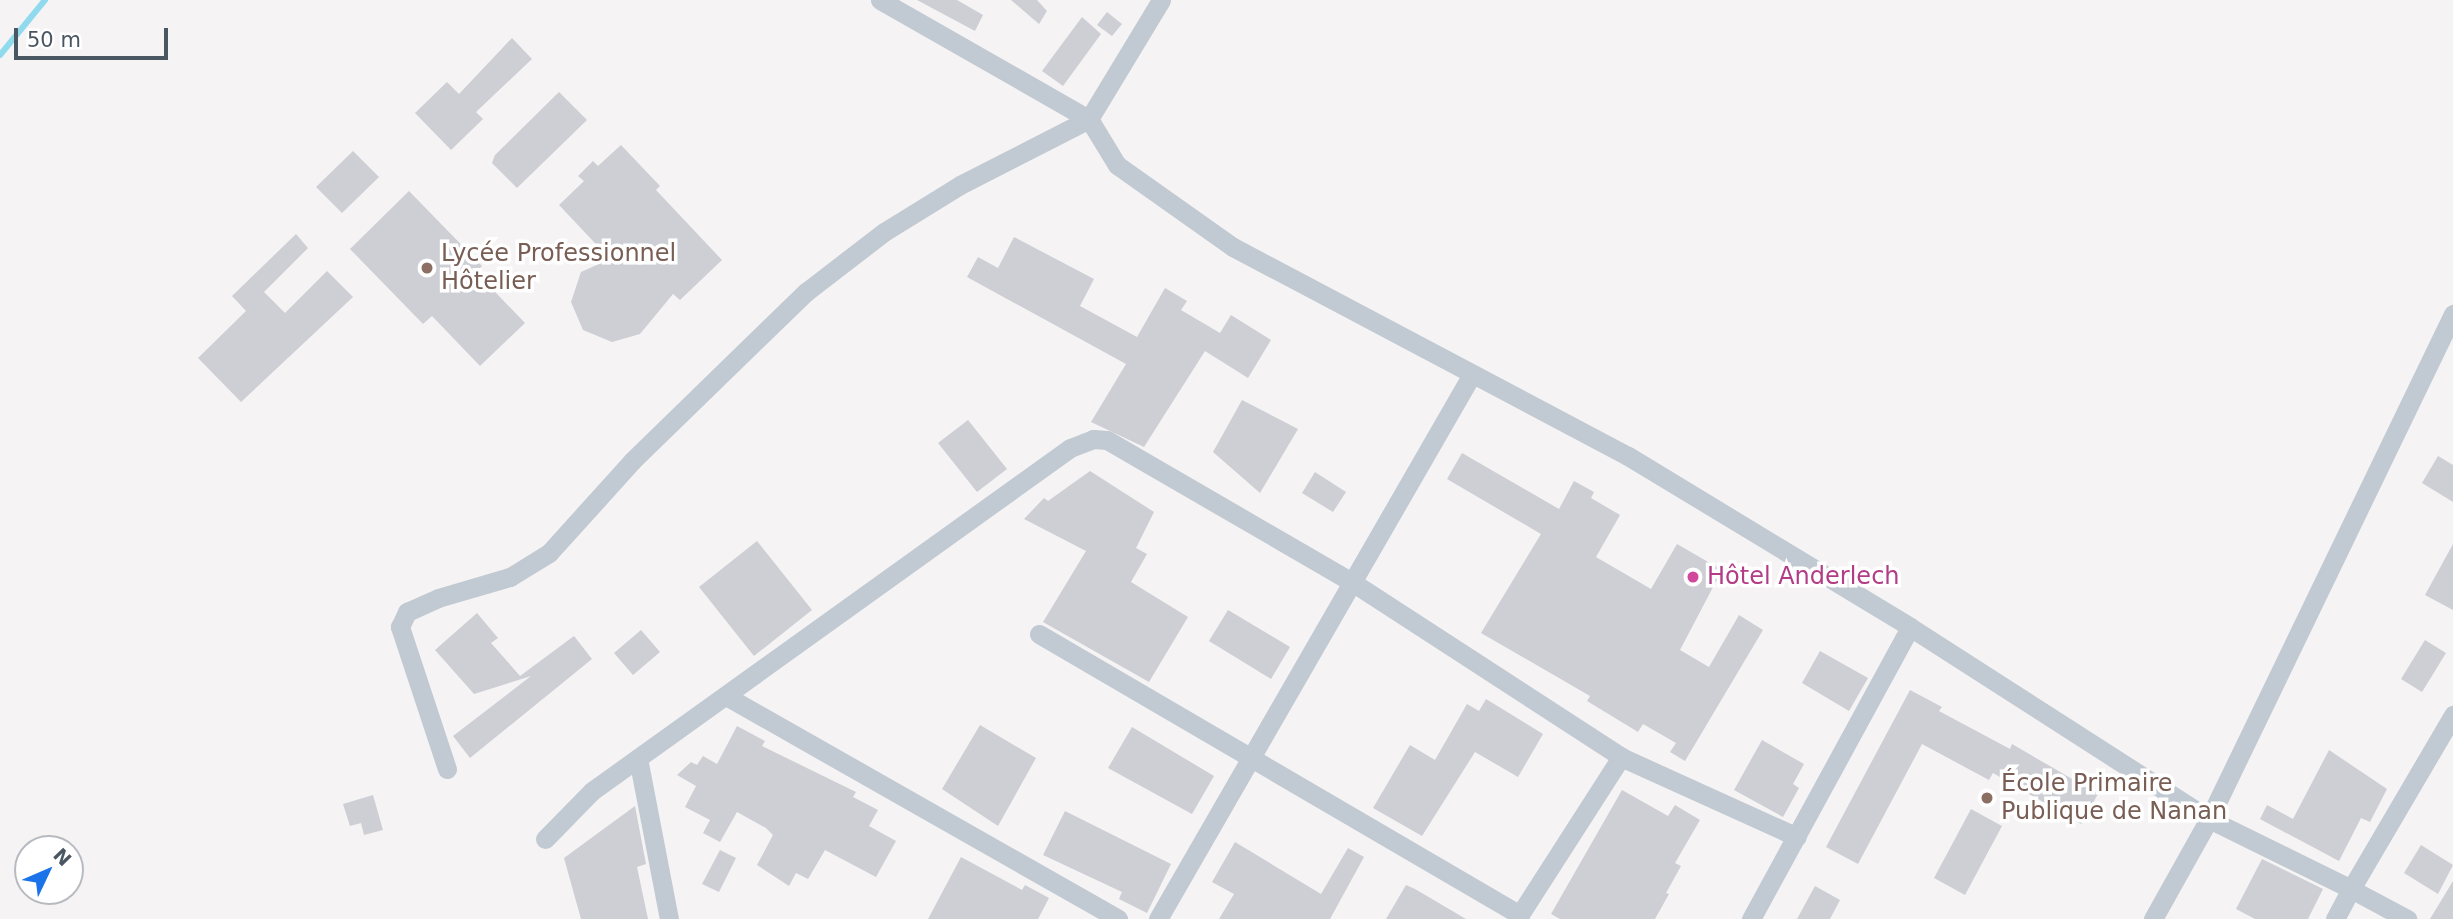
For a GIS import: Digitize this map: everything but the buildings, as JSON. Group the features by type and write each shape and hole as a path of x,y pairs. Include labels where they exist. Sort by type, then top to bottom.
{"street":[{"path":"880,0 1090,119 1117,165 1233,247 1471,376 1628,456 1910,627 2209,819 2407,919"},
{"path":"447,769 400,628 407,612 438,598 510,577 549,553 632,461 806,292 884,232 960,185 1090,119 1161,0"},
{"path":"2153,919 2209,819 2453,314"},
{"path":"1158,919 1471,376"},
{"path":"545,839 592,791 1070,448 1093,439 1107,440 1352,582 1621,757 1797,837"},
{"path":"1751,919 1910,627"},
{"path":"1039,634 1519,917 1621,757"},
{"path":"726,696 1118,919"},
{"path":"2335,919 2453,715"},
{"path":"638,758 669,919"}],"waterway":[{"path":"0,55 45,0"}],"place":[{"name":"Lycée Professionnel Hôtelier","path":"427,268"},
{"name":"Hôtel Anderlech","path":"1693,577"},
{"name":"École Primaire Publique de Nanan","path":"1987,798"}]}
